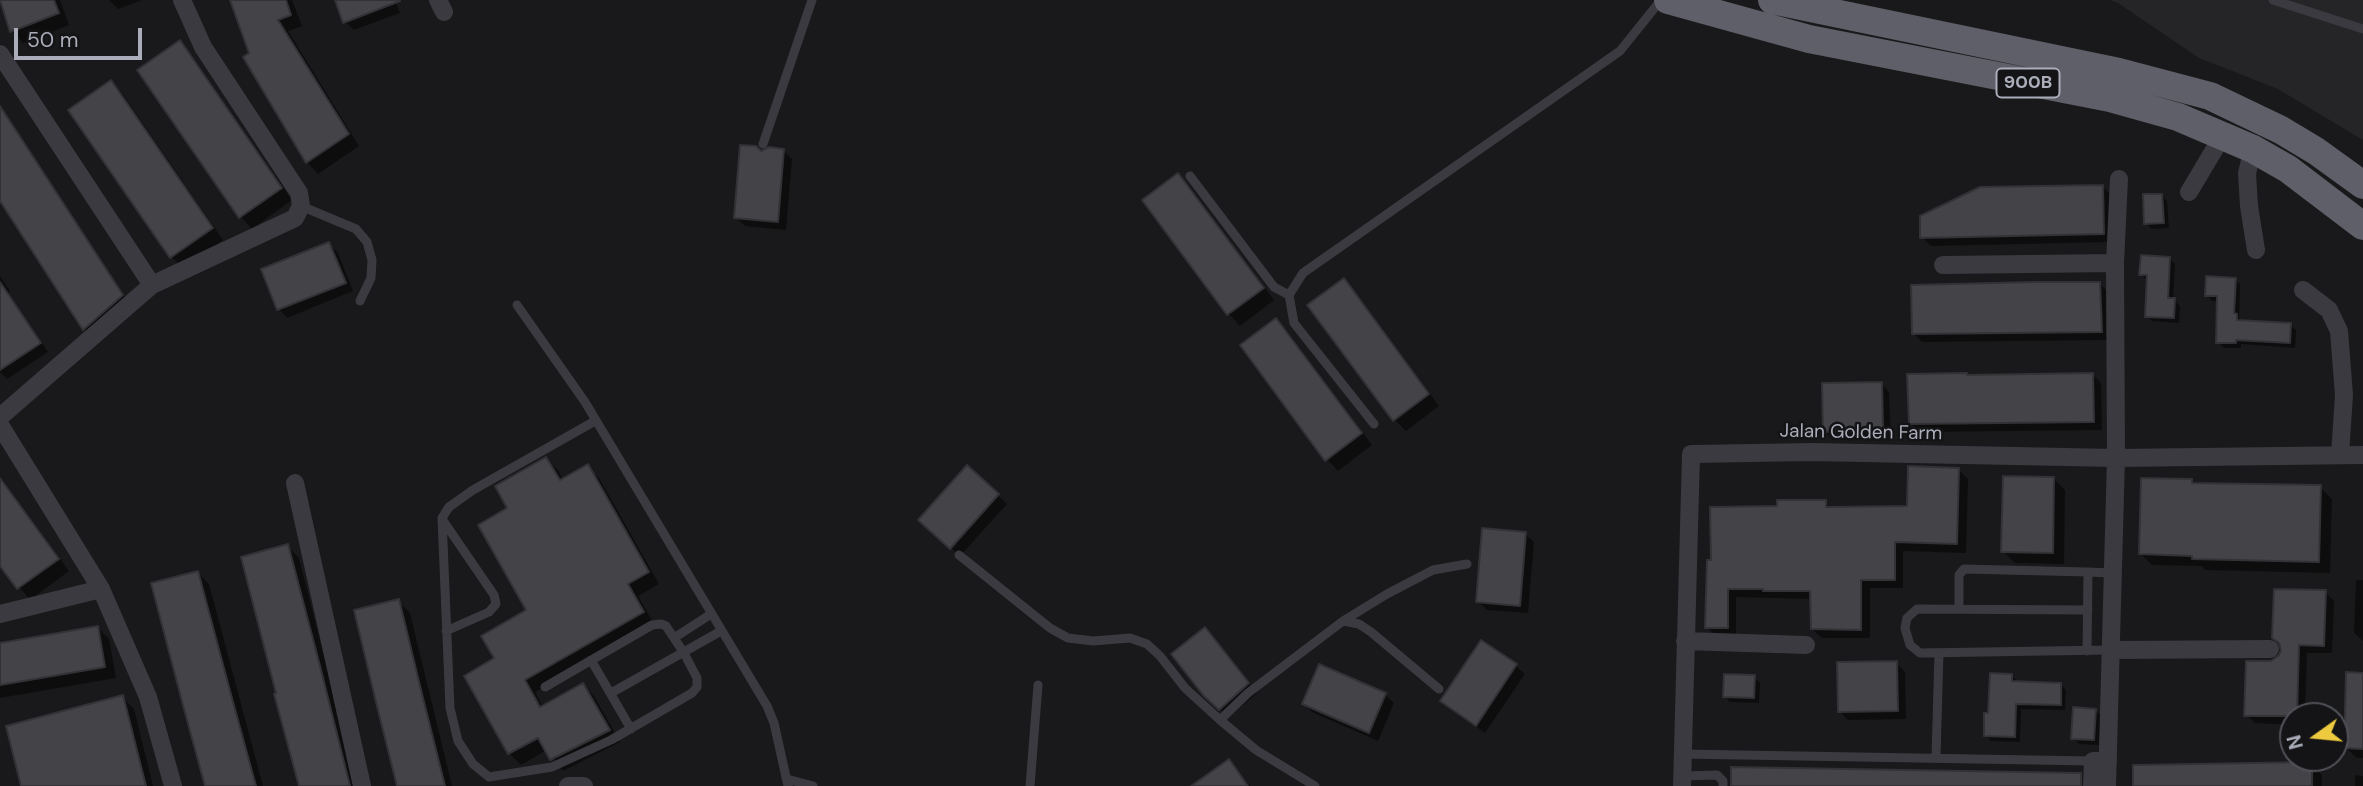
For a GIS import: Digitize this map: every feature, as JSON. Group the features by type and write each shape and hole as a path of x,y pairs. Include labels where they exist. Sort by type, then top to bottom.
{"highway":[{"name":"900B","path":"1668,0 1809,39 2110,98 2178,117 2253,149 2288,169 2363,226"},
{"path":"1772,0 2119,72 2210,96 2281,130 2363,185"}],"street":[{"path":"0,417 152,285 298,212 299,193 203,47 182,0"},
{"path":"0,54 152,285"},
{"path":"2189,192 2223,135"},
{"path":"2253,149 2248,173 2249,206 2256,250"},
{"path":"2092,786 2100,761 2110,650 2116,458 2115,263 2119,179"},
{"path":"1942,265 2115,263"},
{"path":"2303,290 2329,310 2339,331 2343,395 2340,455"},
{"path":"0,425 101,589 148,697 173,786"},
{"name":"Jalan Golden Farm","path":"1682,781 1691,454 1812,452 2116,458 2363,455"},
{"path":"295,483 362,786"},
{"path":"0,614 101,589"},
{"path":"1685,641 1806,645"},
{"path":"2110,650 2270,649"},
{"path":"2100,761 2107,786"},
{"path":"568,786 584,786"}],"lane":[{"path":"763,144 812,0"},
{"path":"1374,424 1294,323 1289,295 1303,273 1620,51 1661,0"},
{"path":"2273,0 2363,29"},
{"path":"1190,176 1274,287 1289,295"},
{"path":"298,212 356,229 367,242 372,260 371,278 360,301"},
{"path":"517,305 585,402 767,706 774,723 787,783 813,786"},
{"path":"545,687 652,625 661,624 666,626 684,653 697,678 697,687 692,693 631,729 552,767 488,777 474,764 458,741 450,708 442,518 449,507 473,490 595,421"},
{"path":"442,518 494,595 496,604 489,612 446,631"},
{"path":"959,555 1050,628 1068,638 1093,641 1130,638 1147,644 1185,688 1220,720 1256,750 1315,786"},
{"path":"1220,720 1248,693 1343,621 1433,570 1467,565"},
{"path":"1959,609 1959,575 1964,569 2112,573"},
{"path":"2087,651 2088,572"},
{"path":"2088,610 1917,609 1907,618 1905,628 1910,645 1920,653 2110,650"},
{"path":"674,638 711,614"},
{"path":"1343,621 1359,624 1371,632 1439,689"},
{"path":"611,693 721,631"},
{"path":"1936,757 1939,653"},
{"path":"591,660 631,729"},
{"path":"1030,786 1038,685"},
{"path":"1682,754 2100,761"},
{"path":"1682,781 1717,775 1723,781 1723,786"}],"shaded area":[{"path":"2110,0 2363,0 2363,140 2278,89 2199,58"}],"building":[{"path":"0,0 54,0 59,13 10,32"},
{"path":"230,0 286,0 291,15 278,20 349,134 306,163 243,57 249,53"},
{"path":"335,0 399,0 400,1 343,23"},
{"path":"180,40 282,188 239,218 137,70"},
{"path":"111,80 213,228 170,258 68,110"},
{"path":"0,106 123,295 83,330 0,201"},
{"path":"740,145 756,146 761,151 769,147 784,149 778,222 734,218"},
{"path":"1178,173 1264,288 1227,315 1142,200"},
{"path":"2103,185 2104,234 1920,238 1920,216 1980,187"},
{"path":"2143,194 2162,194 2164,223 2144,224"},
{"path":"329,242 346,283 277,310 261,269"},
{"path":"2141,255 2170,257 2168,298 2175,298 2174,318 2145,317 2147,275 2139,275"},
{"path":"2206,276 2236,278 2234,313 2237,314 2237,320 2291,323 2290,343 2236,340 2236,343 2216,343 2217,296 2205,296"},
{"path":"1344,278 1429,394 1393,421 1307,305"},
{"path":"0,282 41,343 0,370"},
{"path":"2100,282 2102,332 1912,334 1911,285"},
{"path":"1276,318 1362,433 1325,461 1240,345"},
{"path":"2093,373 2094,422 1909,424 1907,374"},
{"path":"1882,382 1883,431 1823,432 1822,383"},
{"path":"546,457 560,480 588,464 649,572 628,584 644,612 525,680 540,707 583,683 610,730 550,760 538,738 508,754 464,676 494,658 481,636 526,610 478,525 507,508 495,486"},
{"path":"967,465 999,494 950,549 918,520"},
{"path":"1908,466 1959,468 1957,544 1895,542 1895,580 1861,580 1861,630 1811,629 1810,591 1763,589 1728,589 1728,628 1705,628 1707,560 1711,560 1710,507 1777,506 1777,500 1826,500 1826,507 1907,506"},
{"path":"2003,476 2054,477 2053,553 2001,552"},
{"path":"0,478 59,559 17,589 0,566"},
{"path":"2141,478 2192,479 2192,483 2321,485 2319,562 2192,559 2192,556 2139,554"},
{"path":"1482,528 1526,532 1520,606 1476,602"},
{"path":"288,544 350,786 299,786 274,694 276,693 241,557"},
{"path":"198,571 256,786 205,786 183,705 151,583"},
{"path":"2274,589 2326,590 2324,646 2299,645 2297,702 2279,702 2279,716 2244,716 2246,661 2271,661 2279,655 2279,643 2272,638"},
{"path":"399,599 445,786 397,786 377,706 354,610"},
{"path":"98,626 105,667 0,685 0,643"},
{"path":"1205,627 1249,683 1219,710 1203,695 1171,654"},
{"path":"1481,640 1517,664 1476,726 1440,701"},
{"path":"1897,661 1898,711 1838,712 1837,662"},
{"path":"1319,664 1386,693 1369,733 1302,704"},
{"path":"2346,672 2363,673 2363,749 2349,748 2349,702 2345,702"},
{"path":"1990,673 2012,674 2012,681 2061,683 2061,705 2016,704 2015,737 1984,736 1984,713 1988,713"},
{"path":"1724,674 1755,675 1754,698 1723,697"},
{"path":"123,695 146,786 21,786 6,726"},
{"path":"2073,707 2096,709 2094,740 2071,739"},
{"path":"1229,759 1248,786 1191,786"},
{"path":"2279,763 2279,772 2312,772 2312,786 2133,786 2133,765"},
{"path":"1731,767 2081,773 2081,786 1731,786"}]}
